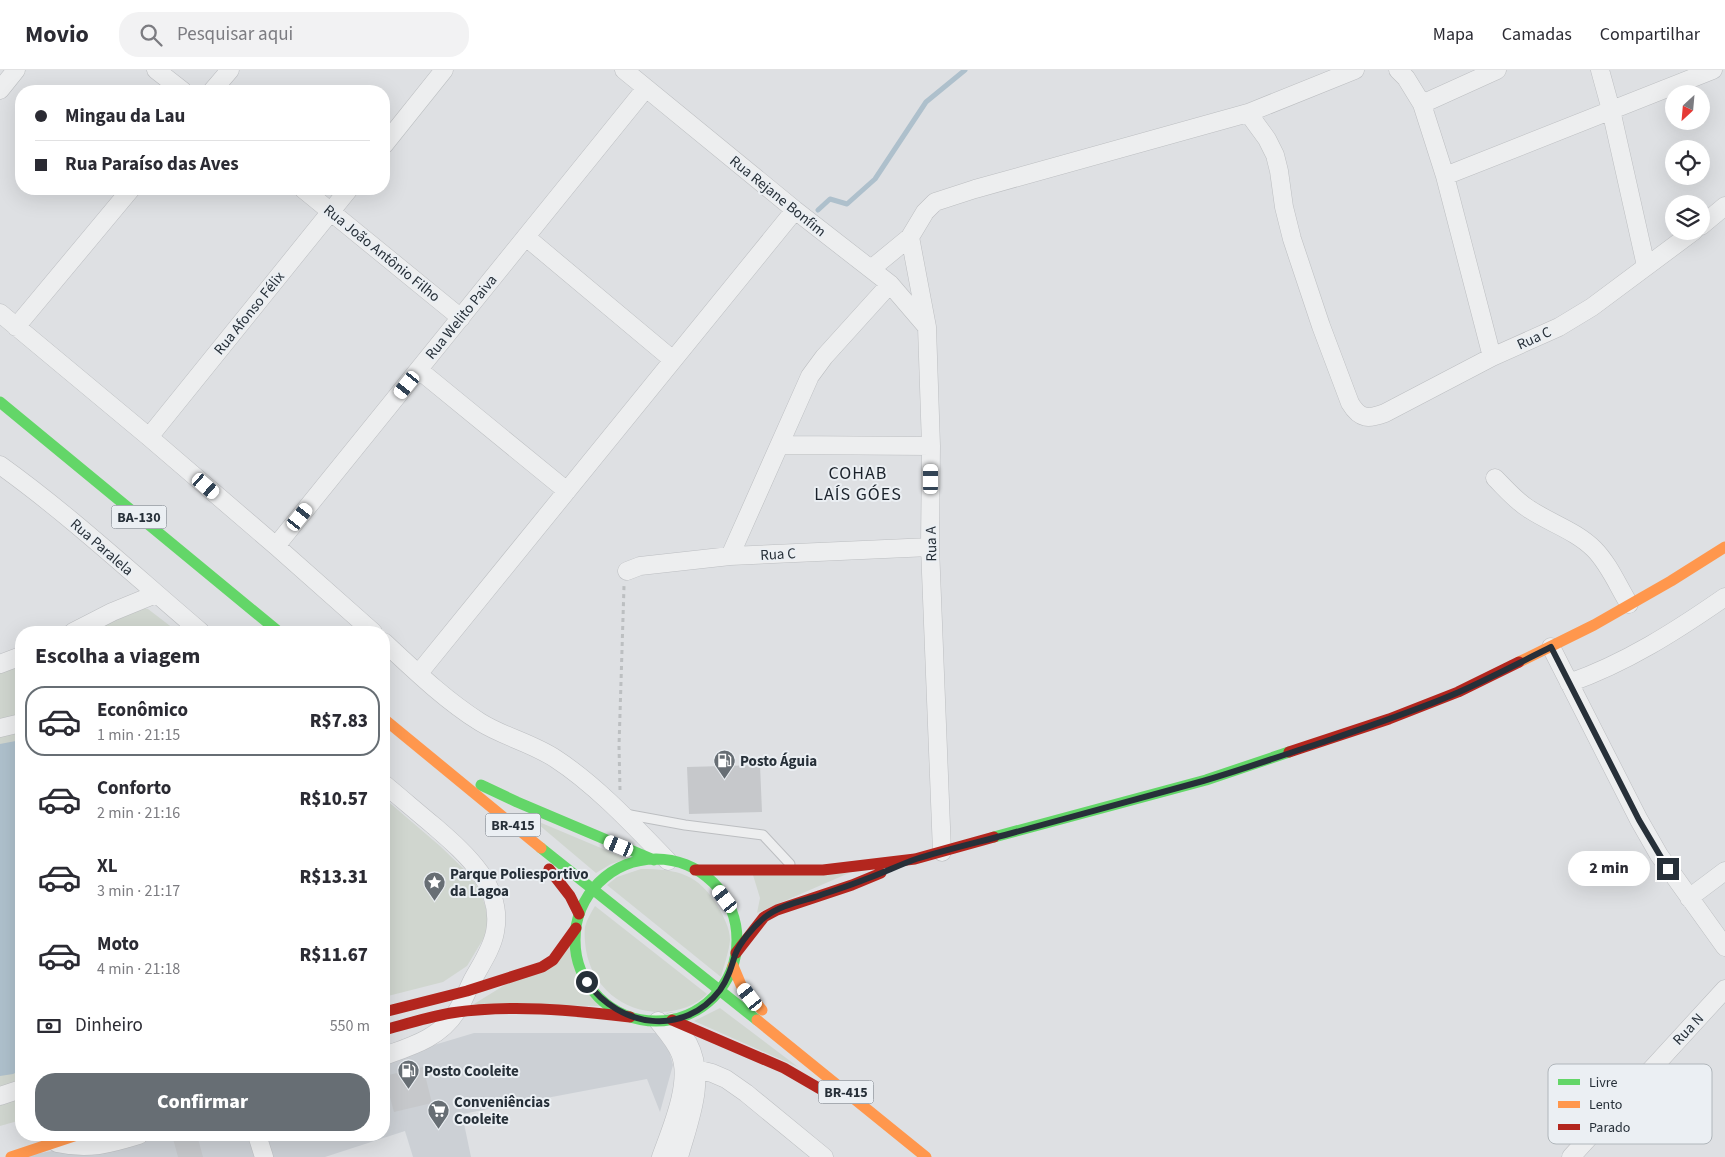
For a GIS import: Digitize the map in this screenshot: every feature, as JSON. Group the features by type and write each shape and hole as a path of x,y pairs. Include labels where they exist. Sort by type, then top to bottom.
{"main road":[{"name":"BA-130","path":"0,402 272,626"},
{"path":"433,760 517,802 661,860 695,870 823,870 915,859 1206,780 1389,719 1458,692 1594,625 1671,581 1725,547"},
{"path":"390,725 433,760 552,872 570,896 579,914"},
{"name":"BR-415","path":"433,760 592,890 720,990 926,1157"},
{"path":"736,953 755,927 764,918 777,910 852,885 915,859"},
{"path":"630,1017 605,1003 595,994 587,982 580,970 577,956 576,928 584,902 592,890 613,871 626,865 661,860"},
{"path":"390,1029 457,1012 498,1009 586,1011 644,1020 667,1020 686,1016 699,1009 720,990 733,966 736,953 735,925 725,899 706,878 695,870"},
{"path":"390,1010 467,991 542,967 553,960 576,928"},
{"path":"733,966 741,985 764,1011 900,1136"},
{"path":"667,1020 784,1068 900,1136"},
{"path":"11,1157 60,1141"}],"street":[{"path":"0,90 16,70"},
{"path":"156,70 175,85"},
{"path":"217,85 230,70"},
{"path":"390,138 444,70"},
{"name":"Rua Rejane Bonfim","path":"624,70 795,210 890,284 927,327"},
{"path":"871,269 910,237 925,212 935,202 949,196 1248,113 1355,70"},
{"path":"1398,70 1406,78 1422,104 1445,176 1492,357"},
{"path":"1422,104 1497,70"},
{"path":"1600,70 1646,266"},
{"path":"1445,176 1713,70"},
{"name":"Rua Welito Paiva","path":"276,546 646,88"},
{"name":"Rua C","path":"1248,113 1267,139 1275,155 1280,171 1284,207 1321,326 1350,403 1354,410 1366,417 1374,417 1385,413 1492,357 1558,327 1592,307 1682,240"},
{"path":"16,327 126,195"},
{"name":"Rua João Antônio Filho","path":"310,195 461,318"},
{"name":"Rua Afonso Félix","path":"149,437 344,195"},
{"path":"1710,218 1725,206"},
{"path":"418,673 795,210"},
{"path":"526,237 673,360"},
{"name":"Rua A","path":"910,237 927,327 931,446 930,547 942,852"},
{"path":"730,556 781,445 810,376 824,357 890,284"},
{"path":"0,313 149,437 366,626"},
{"path":"419,370 567,491"},
{"path":"781,445 931,446"},
{"name":"Rua Paralela","path":"0,465 26,483 98,541 194,626"},
{"path":"1495,478 1514,498 1529,509 1568,530 1595,549 1605,562 1629,604"},
{"name":"Rua C","path":"627,572 631,568 640,566 730,556 930,547"},
{"path":"85,626 112,612 156,594"},
{"path":"1569,683 1613,666 1683,626 1725,597"},
{"path":"390,647 418,673 479,722 554,757 621,813 661,860"},
{"path":"1551,647 1658,855 1725,947"},
{"path":"0,664 15,658"},
{"path":"0,728 15,724"},
{"path":"390,789 462,850 479,871 492,893 497,914 495,934 489,950 457,1012 438,1032 422,1042 390,1054"},
{"path":"1688,898 1725,871"},
{"name":"Rua N","path":"1657,1064 1725,990"},
{"path":"667,1020 674,1042 690,1067 696,1085 694,1105 679,1157"},
{"path":"662,1157 683,1080 690,1067"},
{"path":"690,1067 719,1076 746,1093 824,1157"},
{"path":"0,1096 15,1091"},
{"path":"57,1142 75,1147 90,1147 118,1141"},
{"path":"259,1141 264,1157"},
{"name":"Rua N","path":"1571,1157 1583,1144"}],"lane":[{"path":"621,813 685,825 763,835 795,870"}],"path":[{"path":"621,813 619,746 624,583 627,572"}],"shaded area":[{"path":"129,604 148,609 170,626 82,626"},
{"path":"15,658 15,1122 0,1126 0,666"},
{"name":"Parque Poliesportivo da Lagoa","path":"390,803 440,846 470,875 481,893 487,912 488,931 467,966 443,982 390,995"},
{"path":"532,819 627,859 611,864 596,873"},
{"path":"641,869 677,872 695,880 711,896 728,927 730,936 729,949 721,977 607,885 617,877"},
{"path":"849,873 757,913 760,898 753,875"},
{"path":"595,906 707,994 697,1002 686,1007 662,1012 635,1008 623,1003 612,995 595,975 589,963 586,950 585,927"},
{"path":"571,944 577,970 585,988 601,1006 474,1004"},
{"path":"720,1008 798,1067 694,1021"},
{"path":"474,1033 664,1033 673,1065 660,1112 647,1079 462,1114 471,1157 413,1157 405,1131 390,1136 390,1058"},
{"path":"109,1141 374,1141 325,1157 18,1157"}],"water":[{"path":"15,741 15,1073 0,1076 0,744"}],"building":[{"name":"Posto Águia","path":"760,765 762,812 689,814 687,767"},
{"name":"Posto Cooleite","path":"423,1067 432,1103 394,1112 390,1098 390,1075"},
{"path":"174,1141 199,1141 203,1157 178,1157"}],"waterway":[{"path":"818,210 830,199 847,204 875,179 926,102 965,70"}],"traffic: fast":[{"path":"0,402 272,626"},
{"path":"994,837 1206,780 1289,752"},
{"path":"481,785 654,860"},
{"path":"541,848 757,1020"},
{"path":"656,859 687,865 713,883 731,909 737,940 731,971 713,997 687,1015 656,1021 625,1015 599,997 581,971 575,940 581,909 599,883 625,865 656,859"}],"traffic: slow":[{"path":"1519,662 1594,625 1671,581 1725,547"},
{"path":"390,724 541,848"},
{"path":"733,966 741,985 762,1010"},
{"path":"757,1020 926,1157"},
{"path":"11,1157 59,1141"}],"traffic: jam":[{"path":"1289,752 1389,719 1458,692 1519,662"},
{"path":"695,870 823,870 915,859 994,837"},
{"path":"549,869 570,896 579,914"},
{"path":"736,953 764,917 777,910 852,885 881,873"},
{"path":"390,1010 467,991 542,967 553,960 576,928"},
{"path":"390,1028 451,1013 473,1010 518,1008 563,1010 630,1017"},
{"path":"672,1020 784,1068 822,1090"}],"place":[{"name":"Posto Águia","path":"724,780"},
{"name":"Parque Poliesportivo da Lagoa","path":"434,902"},
{"name":"Posto Cooleite","path":"408,1090"},
{"name":"Conveniências Cooleite","path":"438,1130"}],"district":[{"name":"COHAB LAÍS GÓES","path":"858,483"}],"route":[{"path":"587,982 595,994 605,1003 630,1017 658,1021 686,1016 699,1009 720,990 728,978 736,953 745,938 764,918 777,910 852,885 915,859 1206,780 1312,746 1458,692 1551,647 1639,820 1668,869"}]}
